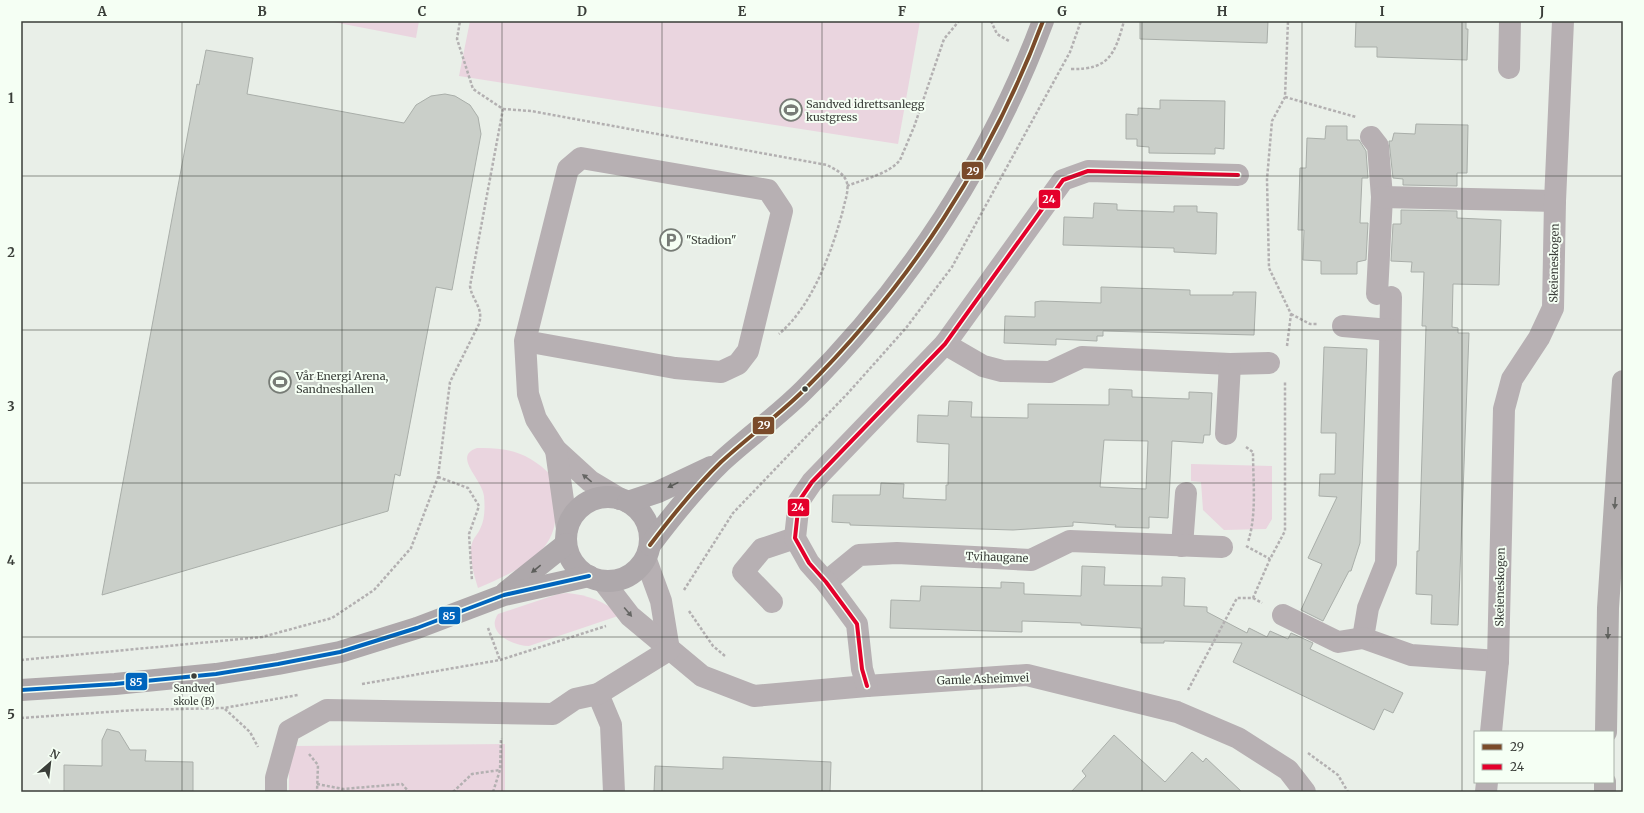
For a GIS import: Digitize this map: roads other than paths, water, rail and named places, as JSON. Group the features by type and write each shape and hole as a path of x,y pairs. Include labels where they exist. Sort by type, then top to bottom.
{"highway":[{"path":"1606,731 1608,608 1623,381"}],"main road":[{"path":"21,690 115,684 216,674 285,663 340,652 410,630 504,595 596,579 618,580 632,575 670,518 721,462 804,390 881,306 923,251 956,200 987,147 1043,21"},
{"path":"596,579 580,571 571,560 566,536 571,519 580,508 592,500 606,497 624,500 658,492 721,462"},
{"path":"624,500 640,511 648,524 648,552"},
{"path":"504,595 566,536"}],"street":[{"path":"1510,21 1510,68"},
{"name":"Skeieneskogen","path":"1491,731 1498,661 1504,409 1512,379 1539,338 1553,308 1555,201 1563,21"},
{"path":"1363,638 1368,608 1386,563 1390,330 1384,296 1382,198 1378,146 1372,136"},
{"path":"526,341 675,368 721,372 738,364 748,351 782,211 768,190 581,158 568,169 526,341 530,400 536,419 556,450 590,481 624,500"},
{"path":"867,686 862,669 857,624 826,582 809,563 795,538 799,501 812,482 945,344 1063,180 1088,171 1238,175"},
{"path":"1382,198 1555,201"},
{"path":"1343,326 1390,330"},
{"path":"945,344 983,366 1002,371 1050,372 1082,357 1230,364 1270,363"},
{"path":"1226,434 1230,364"},
{"path":"556,450 566,536"},
{"path":"1182,546 1186,493"},
{"path":"772,602 743,572 762,549 795,538"},
{"name":"Tvihaugane","path":"826,582 859,555 897,553 1031,560 1070,541 1222,547"},
{"path":"276,785 289,731 327,710 553,714 575,700 598,694 669,650 661,601 648,552"},
{"name":"Gamle Asheimvei","path":"596,579 630,616 702,676 754,696 867,686 1027,675 1177,712 1244,742 1288,770 1305,792"},
{"path":"1283,615 1338,642 1363,638 1411,655 1498,661"},
{"path":"598,694 611,725 614,792"}],"place":[{"name":"Sandved idrettsanlegg kustgress","path":"791,110"},
{"name":"\"Stadion\"","path":"671,240"},
{"name":"Vår Energi Arena, Sandneshallen","path":"280,382"},
{"name":"Sandved skole (B)","path":"194,676"}]}
